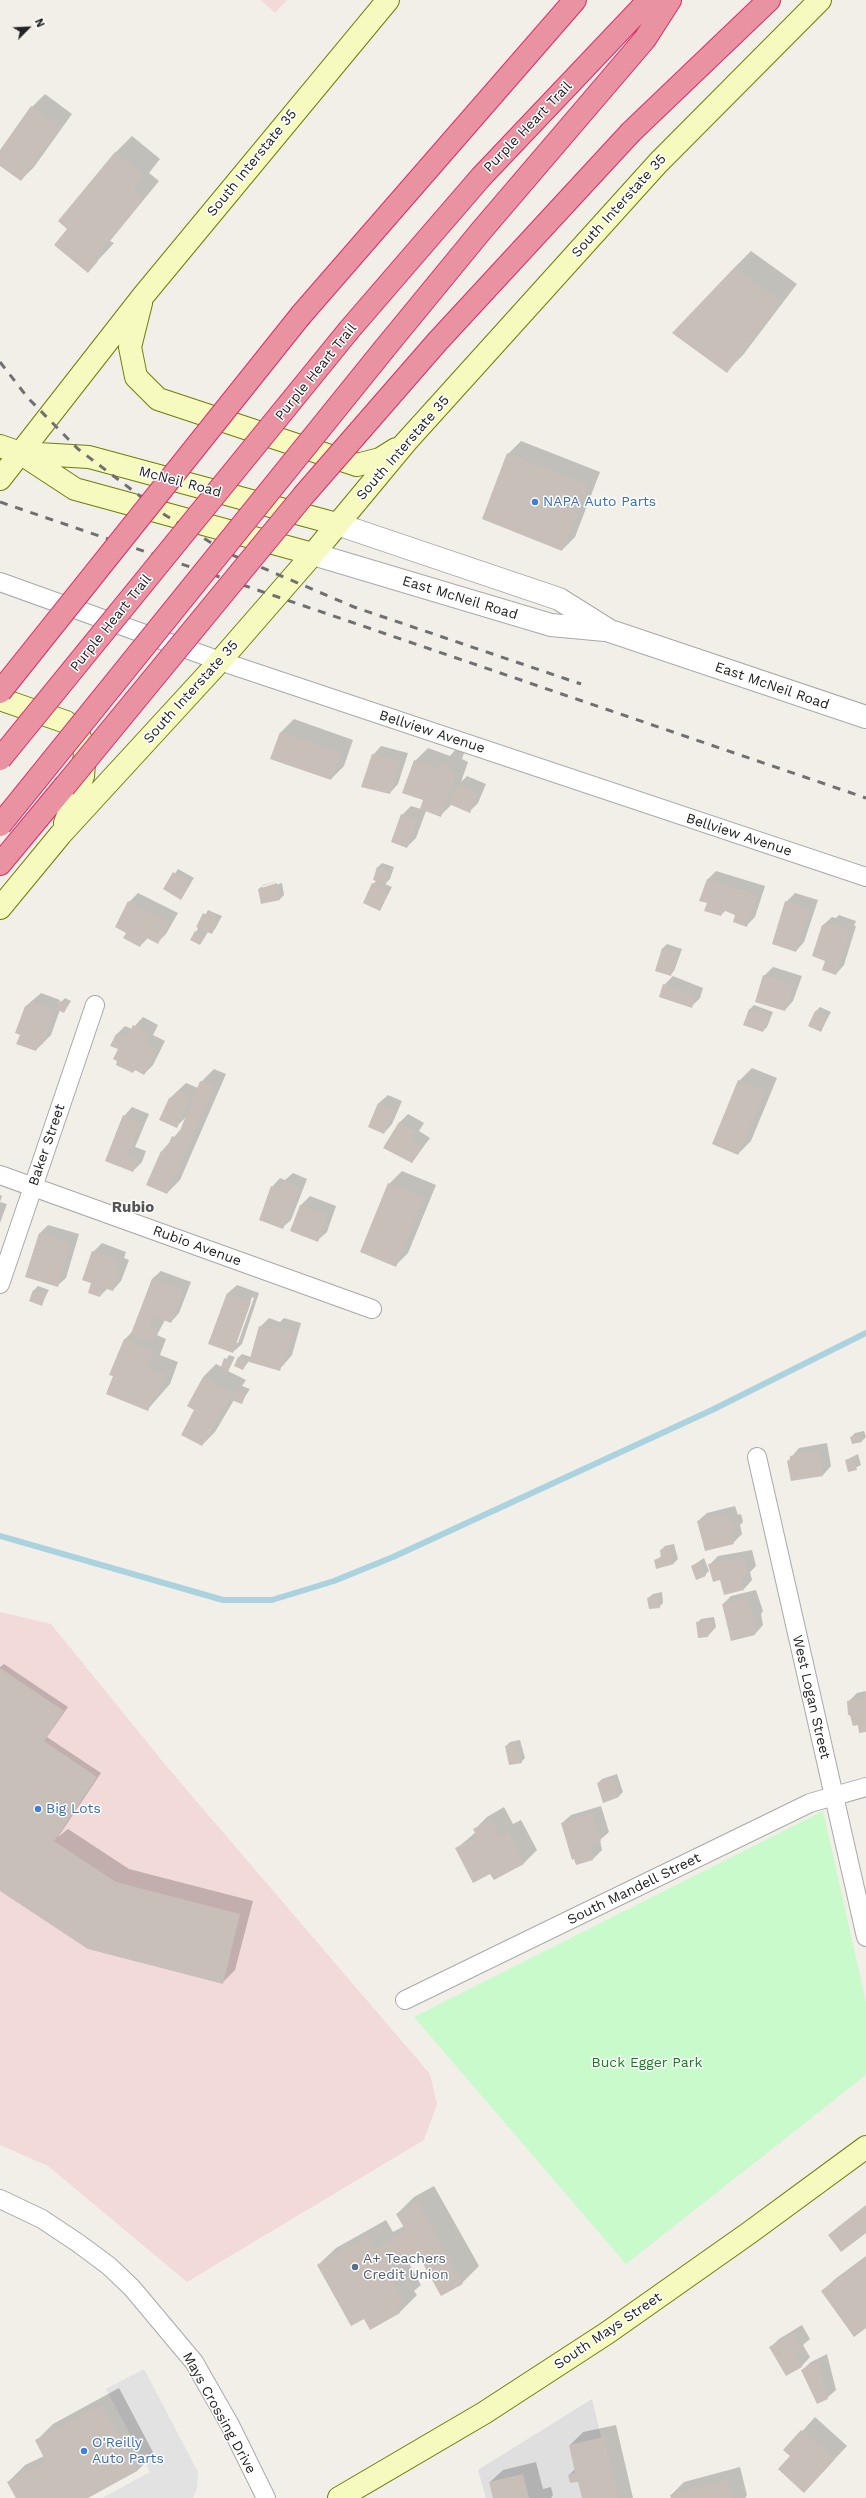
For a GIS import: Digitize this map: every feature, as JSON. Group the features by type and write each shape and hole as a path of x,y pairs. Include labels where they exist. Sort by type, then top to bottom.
{"highway":[{"path":"0,692 301,314 575,0"},
{"name":"Purple Heart Trail","path":"0,759 349,330 481,177 649,0"},
{"path":"0,825 482,231 645,39 670,0"},
{"path":"0,864 313,484 437,342 631,132 769,0"}],"main road":[{"name":"South Interstate 35","path":"0,479 10,450 143,296 388,0"},
{"name":"South Interstate 35","path":"0,908 61,834 220,661 313,554 406,442 658,163 820,0"},
{"path":"143,296 131,352 136,377 158,399 357,465 380,459 406,442"},
{"path":"10,450 75,489 313,554"},
{"name":"McNeil Road","path":"10,450 89,457 338,524"},
{"path":"0,699 66,722 79,735 85,752 83,776 61,834"},
{"name":"South Mays Street","path":"339,2498 484,2413 612,2329 750,2233 866,2147"}],"street":[{"name":"East McNeil Road","path":"338,524 559,599 610,631"},
{"name":"East McNeil Road","path":"313,554 551,625 610,631 866,717"},
{"name":"Bellview Avenue","path":"0,582 220,661 866,877"},
{"name":"Baker Street","path":"0,1284 95,1005"},
{"name":"Rubio Avenue","path":"0,1175 372,1310"},
{"name":"West Logan Street","path":"757,1457 832,1794 866,1937"},
{"name":"South Mandell Street","path":"405,2000 810,1803 832,1794 866,1787"},
{"name":"Mays Crossing Drive","path":"0,2199 42,2219 78,2243 109,2266 132,2288 194,2362 230,2425 266,2498"}],"shaded area":[{"path":"261,0 287,0 275,13"},
{"path":"0,1612 51,1624 168,1768 430,2074 437,2104 424,2140 187,2282 48,2166 0,2145"},
{"path":"144,2369 198,2472 197,2489 193,2498 102,2498 150,2472 106,2389"},
{"path":"592,2399 616,2498 486,2498 478,2470"}],"green space":[{"name":"Buck Egger Park","path":"823,1811 866,2002 866,2075 626,2264 414,2017"}],"building":[{"path":"31,106 60,127 21,181 0,166 0,150"},
{"path":"115,152 144,176 133,190 143,199 94,258 98,261 88,273 54,245 67,229 58,221"},
{"path":"734,268 781,301 727,373 672,333"},
{"name":"NAPA Auto Parts","path":"507,453 588,485 562,551 482,519"},
{"path":"280,732 341,753 331,780 270,759"},
{"path":"372,754 400,762 390,794 361,787"},
{"path":"414,760 439,769 441,762 452,766 449,772 456,775 441,817 420,809 423,800 402,793"},
{"path":"457,784 478,793 470,813 449,804"},
{"path":"401,814 417,820 407,848 391,842"},
{"path":"377,867 390,871 386,884 373,880"},
{"path":"173,872 191,883 181,900 163,889"},
{"path":"707,879 757,895 747,927 733,922 735,915 723,910 721,916 704,911 707,903 699,901"},
{"path":"277,883 280,900 261,904 258,889"},
{"path":"372,883 389,892 380,911 363,903"},
{"path":"128,901 170,922 158,944 145,937 140,947 123,938 126,933 115,927"},
{"path":"785,901 810,909 796,952 772,944"},
{"path":"203,913 218,921 212,934 196,927"},
{"path":"829,923 848,929 846,934 849,935 836,975 822,970 825,961 812,956 822,925 828,927"},
{"path":"195,931 205,937 200,945 190,940"},
{"path":"662,948 678,953 671,976 655,971"},
{"path":"763,975 794,985 785,1011 755,1002"},
{"path":"663,984 695,997 692,1008 659,997"},
{"path":"31,1001 52,1009 49,1016 53,1017 42,1045 39,1043 36,1051 16,1044 20,1035 15,1033 25,1006 29,1007"},
{"path":"60,1001 68,1005 64,1013 56,1009"},
{"path":"749,1009 769,1016 763,1032 743,1025"},
{"path":"815,1011 828,1017 821,1032 808,1026"},
{"path":"133,1025 150,1033 145,1044 157,1050 144,1075 135,1070 133,1073 116,1065 117,1061 113,1059 118,1049 110,1046 116,1034 126,1039"},
{"path":"738,1080 765,1091 738,1155 712,1144"},
{"path":"200,1081 214,1087 167,1194 146,1185 161,1151 165,1153 172,1136 177,1138"},
{"path":"177,1091 191,1097 177,1128 159,1120 169,1098 173,1100"},
{"path":"378,1103 394,1110 384,1134 368,1127"},
{"path":"123,1115 141,1123 127,1156 138,1160 133,1172 105,1161"},
{"path":"399,1122 416,1132 411,1139 423,1147 412,1163 383,1148"},
{"path":"283,1181 299,1188 283,1229 259,1220 271,1186 279,1190"},
{"path":"388,1183 424,1198 396,1267 360,1252"},
{"path":"300,1205 328,1215 318,1242 290,1231"},
{"path":"39,1233 71,1243 58,1287 25,1277"},
{"path":"92,1251 118,1260 116,1267 121,1269 113,1291 104,1288 100,1297 88,1293 91,1283 82,1280"},
{"path":"152,1279 183,1290 171,1323 153,1316 149,1327 157,1329 152,1342 130,1336"},
{"path":"33,1290 46,1294 42,1306 29,1301"},
{"path":"227,1293 251,1302 233,1353 208,1344"},
{"path":"259,1326 273,1331 275,1326 293,1331 284,1365 282,1364 280,1371 249,1362"},
{"path":"124,1339 154,1352 147,1368 166,1375 157,1398 154,1396 148,1411 106,1394 113,1376 109,1375"},
{"path":"238,1357 247,1361 243,1370 234,1366"},
{"path":"224,1358 232,1361 228,1372 220,1370"},
{"path":"203,1377 233,1393 202,1446 181,1435 194,1410 187,1406"},
{"path":"236,1389 246,1394 242,1404 231,1400"},
{"path":"860,1434 862,1442 852,1444 850,1437"},
{"path":"819,1451 823,1476 791,1481 787,1461 790,1460 790,1456"},
{"path":"854,1458 857,1470 848,1472 845,1460"},
{"path":"727,1514 729,1523 733,1522 734,1526 735,1531 731,1532 734,1544 705,1551 697,1521"},
{"path":"670,1547 674,1564 656,1569 654,1560 661,1558 660,1550"},
{"path":"744,1558 748,1576 741,1577 744,1590 724,1595 720,1580 713,1582 708,1564"},
{"path":"700,1562 706,1576 696,1580 691,1566"},
{"path":"658,1596 660,1608 649,1609 647,1598"},
{"path":"747,1598 755,1621 752,1622 755,1635 731,1641 722,1604"},
{"path":"711,1620 712,1632 708,1633 708,1637 698,1638 696,1622"},
{"path":"0,1668 64,1711 44,1741 97,1777 54,1841 116,1882 240,1914 223,1984 88,1949 0,1891"},
{"path":"864,1692 866,1692 866,1732 859,1733 858,1725 853,1726 850,1715 848,1715 847,1701 865,1698"},
{"path":"516,1744 522,1763 509,1765 505,1746"},
{"path":"613,1778 619,1797 603,1803 597,1783"},
{"path":"592,1814 601,1841 591,1844 593,1860 576,1865 574,1859 572,1860 561,1823"},
{"path":"491,1820 500,1836 508,1832 524,1864 494,1880 490,1874 473,1883 455,1848 477,1837 473,1829"},
{"name":"A+ Teachers Credit Union","path":"417,2202 463,2284 441,2296 417,2253 386,2270 404,2303 397,2307 400,2313 370,2330 364,2319 351,2326 317,2265 368,2236 375,2249 406,2231 396,2214"},
{"path":"866,2206 866,2233 841,2252 828,2235"},
{"path":"866,2258 866,2328 854,2337 821,2291"},
{"path":"793,2333 802,2348 794,2353 802,2367 786,2376 769,2347"},
{"path":"818,2362 828,2399 817,2404 801,2370"},
{"name":"O'Reilly Auto Parts","path":"102,2405 137,2471 88,2498 16,2498 7,2482 46,2462 35,2440"},
{"path":"801,2430 835,2459 804,2493 778,2469 790,2456 783,2450"},
{"path":"604,2437 618,2498 582,2498 578,2482 570,2483 568,2475 575,2473 569,2445"},
{"path":"523,2474 529,2498 493,2498 489,2482"},
{"path":"727,2480 732,2498 671,2498 670,2495"}],"waterway":[{"path":"0,1536 223,1600 272,1600 334,1581 393,1557 712,1410 866,1333"}],"railway":[{"path":"0,362 28,398 78,449 165,515 230,554 354,607 581,684"},
{"path":"0,502 866,798"}],"place":[{"name":"NAPA Auto Parts","path":"535,502"},
{"name":"Big Lots","path":"38,1809"},
{"name":"A+ Teachers Credit Union","path":"355,2267"},
{"name":"O'Reilly Auto Parts","path":"84,2451"}],"district":[{"name":"Rubio","path":"133,1208"}]}
